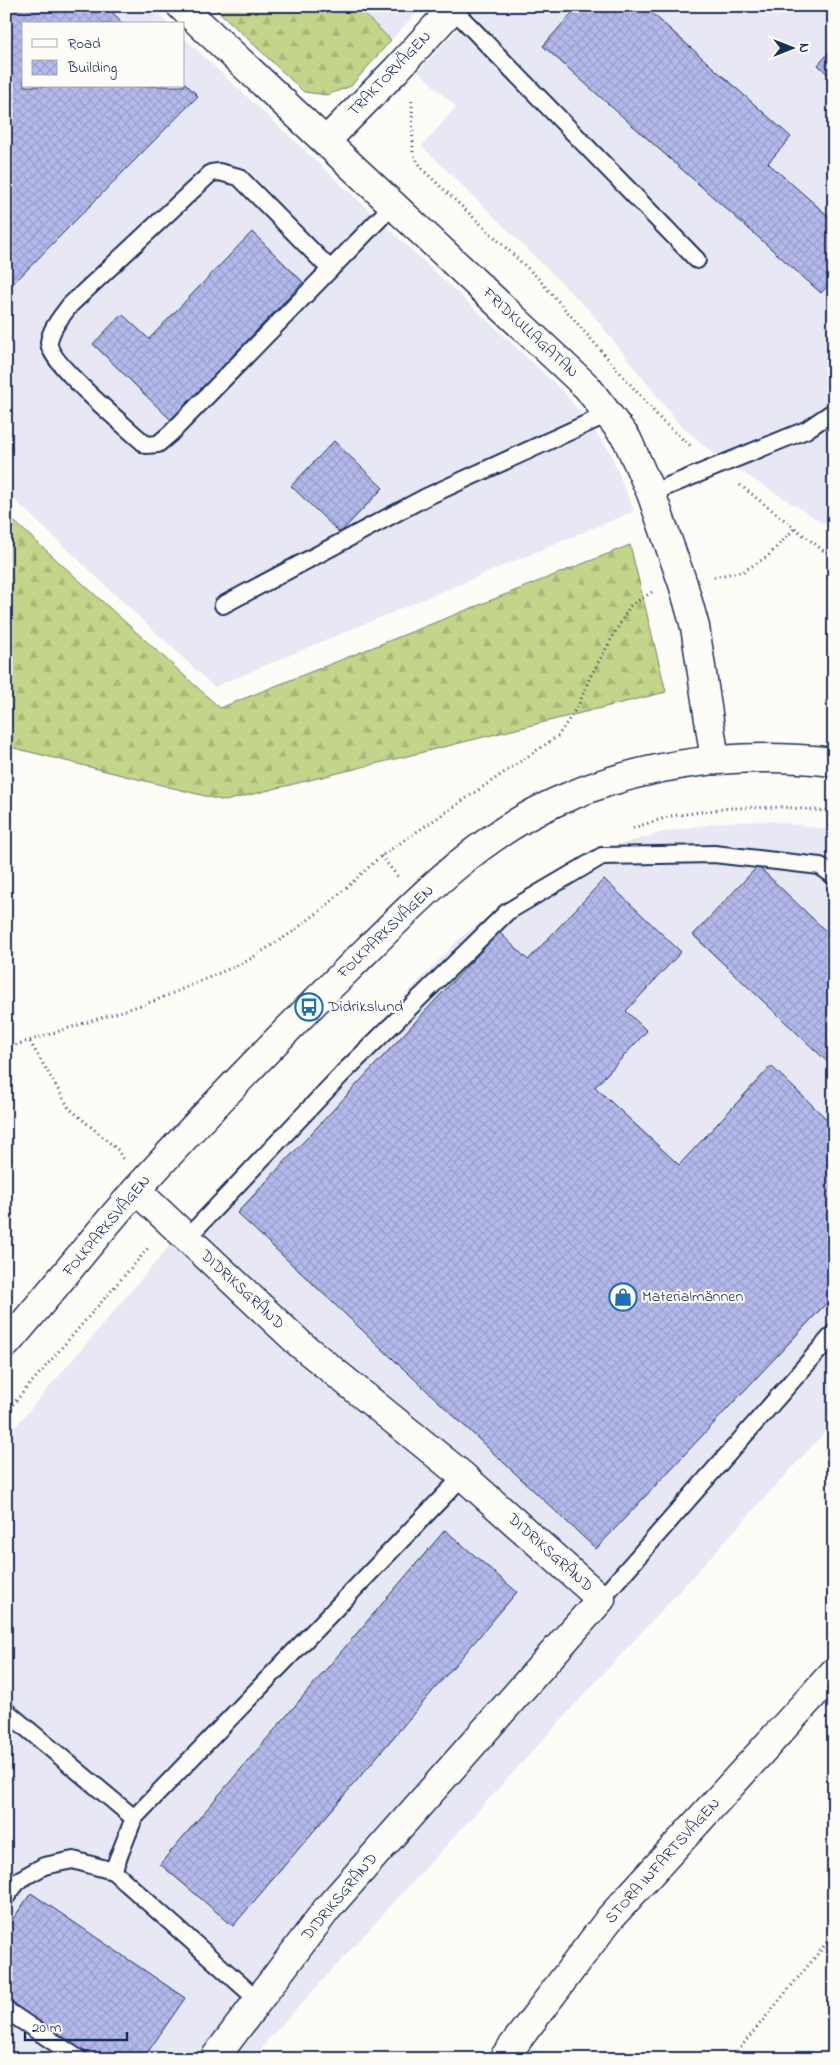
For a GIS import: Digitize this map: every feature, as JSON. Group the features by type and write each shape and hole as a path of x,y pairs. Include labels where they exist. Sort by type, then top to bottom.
{"street":[{"name":"FRIDKULLAGATAN","path":"181,6 587,387 627,439 651,492 683,584 695,627 715,760"},
{"name":"TRAKTORVÄGEN","path":"325,142 396,70 452,7"},
{"name":"FOLKPARKSVÄGEN","path":"6,1344 136,1190 309,1007 416,900 461,861 515,823 556,802 600,784 652,769 715,760 790,757 834,762"},
{"name":"DIDRIKSGRÄND","path":"136,1190 300,1344 463,1476 601,1599 327,1909 214,2059"},
{"name":"STORA INFARTSVÄGEN","path":"503,2059 610,1918 834,1672"}],"lane":[{"path":"452,7 697,260"},
{"path":"330,269 239,177 220,172 211,173 70,305 55,326 52,334 49,343 52,354 80,385 146,445 158,444 172,433 392,205"},
{"path":"651,492 806,430 834,411"},
{"path":"223,605 426,497 608,414"},
{"path":"187,1238 342,1074 507,912 602,856 714,854 820,866 834,876"},
{"path":"601,1599 834,1333"},
{"path":"113,1872 134,1818 463,1476"},
{"path":"6,1711 134,1818"},
{"path":"6,1897 19,1880 44,1866 73,1860 113,1872 258,2000"},
{"path":"6,2010 78,2059"}],"path":[{"path":"396,70 411,89 413,154 423,170 537,277 663,422 834,559"},
{"path":"6,1048 30,1042 157,1000 247,960 291,933 324,907 381,856 558,736 579,704 590,677 630,606 650,592 744,571 768,556 795,528"},
{"path":"30,1042 69,1108 118,1150 136,1190"},
{"path":"731,2059 834,1934"}],"shaded area":[{"path":"6,6 150,6 166,22 22,22 22,88 185,88 185,39 564,392 609,450 634,511 214,687 6,492"},
{"path":"356,6 423,6 391,40"},
{"path":"479,6 834,6 834,530 718,457 678,423 590,311 422,146 456,107 418,71"},
{"path":"772,821 826,829 834,834 834,1422 267,2041 256,2059 6,2059 6,1438 194,1217 461,937 522,892 592,852 668,831 724,822"}],"green space":[{"path":"213,6 356,6 391,40 351,86 327,95 304,92"},
{"path":"6,514 220,708 630,545 666,692 225,801 6,746"}],"building":[{"path":"6,6 106,6 122,22 22,22 22,88 185,88 185,83 198,96 6,291"},
{"path":"578,6 644,6 791,137 768,163 834,221 834,279 821,293 543,46"},
{"path":"834,47 834,80 818,65"},
{"path":"252,232 303,282 171,420 93,344 122,314 149,339"},
{"path":"334,441 383,488 340,533 291,486"},
{"path":"758,866 834,939 834,1068 693,935"},
{"path":"604,879 681,952 626,1011 647,1031 595,1087 679,1165 771,1066 834,1126 834,1295 596,1549 237,1213 499,932 528,960"},
{"path":"445,1530 517,1592 233,1926 160,1864"},
{"path":"31,1893 185,1998 143,2059 92,2059 6,2000 6,1929"}],"place":[{"name":"Didrikslund","path":"309,1007"},
{"name":"Materialmännen","path":"623,1297"}]}
